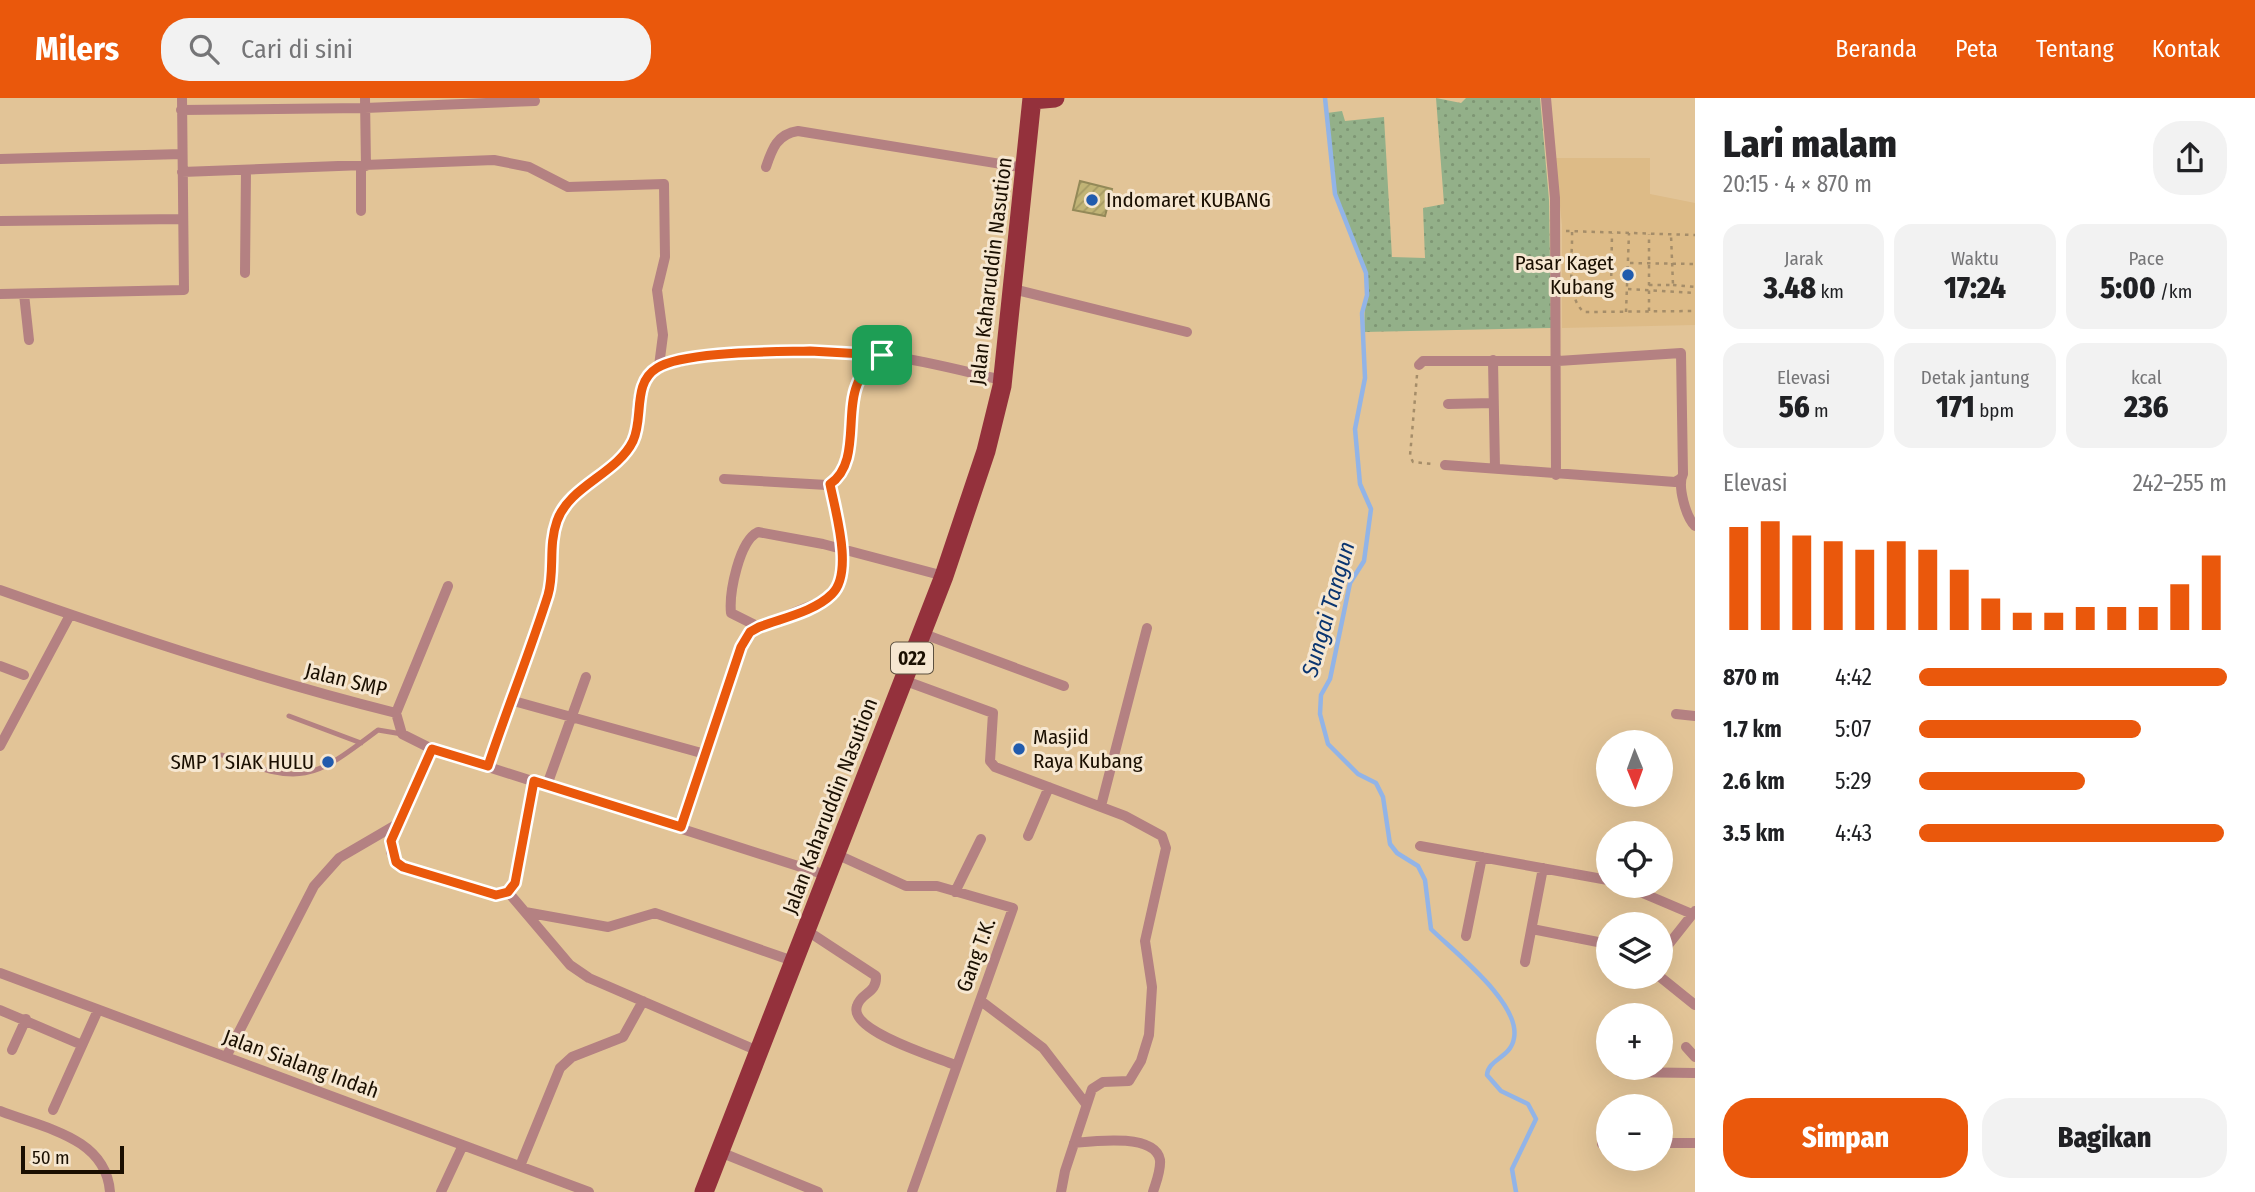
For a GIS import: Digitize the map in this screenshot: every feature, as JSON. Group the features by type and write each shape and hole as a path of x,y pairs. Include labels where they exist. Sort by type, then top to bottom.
{"highway":[{"path":"1032,99 1055,98"},
{"name":"Jalan Kaharuddin Nasution","path":"704,1192 944,576 986,451 1002,380 1032,99"}],"street":[{"path":"1546,98 1555,198 1558,361 1556,475"},
{"path":"0,294 184,290 182,104 535,101"},
{"path":"361,211 365,103"},
{"path":"766,167 776,142 782,136 798,131 1026,168"},
{"path":"0,159 182,154"},
{"path":"182,172 494,160 529,167 568,187 664,184 667,222 663,275 657,290 663,335 656,368 644,383 638,426 625,454 578,494 557,519 548,595 488,766"},
{"path":"245,273 246,170"},
{"path":"0,221 183,219"},
{"path":"1013,289 1187,332"},
{"path":"24,294 29,340"},
{"path":"656,368 697,358 783,352 882,355 1002,380"},
{"path":"1419,365 1423,362 1558,361 1682,354 1683,474 1675,482 1445,465"},
{"path":"724,479 830,484 837,479 845,466 857,384 882,355"},
{"path":"1493,360 1495,468"},
{"path":"1448,404 1493,403"},
{"path":"1680,479 1688,514 1695,526"},
{"path":"681,827 741,647 750,632 806,610 835,592 841,579 842,549 830,484"},
{"path":"759,627 731,613 732,592 750,536 758,532 842,549 944,576"},
{"path":"396,713 448,586"},
{"name":"Jalan SMP","path":"0,590 278,683 396,713 402,734"},
{"path":"0,746 70,615"},
{"path":"1101,806 1147,628"},
{"path":"921,633 1064,686"},
{"path":"0,666 24,675"},
{"path":"547,785 586,677"},
{"path":"903,680 993,713 992,764 1101,806 1161,836 1166,848 1145,940 1152,987 1146,1048 1129,1081 1096,1084 1086,1104 1061,1192"},
{"path":"510,700 705,754"},
{"path":"1676,714 1695,716"},
{"path":"402,734 432,749 826,874"},
{"path":"432,749 391,841 391,852 403,867 496,895 508,892 515,883 534,781"},
{"path":"1028,836 1049,787"},
{"path":"226,1057 314,886 339,858 399,823"},
{"path":"955,892 981,839"},
{"path":"1420,846 1596,878"},
{"name":"Gang T.K.","path":"836,854 906,886 937,886 1013,908 912,1192"},
{"path":"1466,936 1482,857"},
{"path":"1525,962 1543,868"},
{"path":"508,892 570,965 589,978 758,1051"},
{"path":"1656,898 1694,913 1673,939"},
{"path":"524,912 608,927 646,914 655,914 793,961"},
{"path":"1532,929 1596,942"},
{"path":"806,930 876,976 876,984 871,992 856,1007 856,1016 862,1024 885,1038 955,1065"},
{"name":"Jalan Sialang Indah","path":"0,973 589,1192"},
{"path":"1673,987 1695,1005"},
{"path":"981,1001 1043,1048 1086,1104"},
{"path":"520,1166 560,1068 572,1057 623,1037 643,1002"},
{"path":"0,1010 82,1045"},
{"path":"53,1110 98,1010"},
{"path":"12,1049 26,1019"},
{"path":"1686,1047 1695,1057"},
{"path":"1673,1073 1695,1073"},
{"path":"0,1111 83,1144 98,1155 105,1167 110,1192"},
{"path":"1074,1143 1116,1140 1151,1147 1160,1157 1160,1170 1153,1192"},
{"path":"1673,1143 1695,1143"},
{"path":"442,1192 463,1145"},
{"path":"720,1152 818,1192"}],"lane":[{"path":"289,716 361,743"},
{"path":"222,755 264,771 297,775 319,771 378,730 402,734"}],"path":[{"path":"1695,235 1573,232 1573,290 1578,307 1584,312 1695,311"},
{"path":"1573,290 1611,290 1612,233"},
{"path":"1626,312 1630,263 1629,233"},
{"path":"1649,234 1649,311"},
{"path":"1671,235 1672,285"},
{"path":"1630,263 1695,264"},
{"path":"1649,285 1695,287"},
{"path":"1628,289 1695,293"},
{"path":"1419,365 1410,456 1413,462 1445,465"}],"shaded area":[{"name":"Pasar Kaget Kubang","path":"1555,158 1650,158 1650,194 1695,203 1695,325 1562,328 1562,225"}],"green space":[{"path":"1436,98 1461,103 1466,98 1540,98 1549,200 1551,328 1364,332 1366,273 1335,194 1327,113 1342,111 1345,121 1384,117 1392,257 1425,258 1423,208 1444,204"}],"building":[{"name":"Indomaret KUBANG","path":"1080,181 1112,189 1105,216 1073,210"}],"waterway":[{"name":"Sungai Tangun","path":"1325,98 1335,194 1366,273 1367,295 1362,313 1365,378 1355,429 1360,484 1371,509 1364,561 1350,583 1330,679 1321,695 1320,714 1328,744 1358,774 1376,783 1383,797 1390,844 1397,853 1418,866 1425,880 1431,929 1469,964 1507,1009 1513,1024 1512,1045 1491,1065 1487,1075 1501,1091 1528,1104 1536,1119 1512,1169 1516,1192"}],"place":[{"name":"Indomaret KUBANG","path":"1092,200"},
{"name":"Pasar Kaget Kubang","path":"1628,275"},
{"name":"Masjid Raya Kubang","path":"1019,749"},
{"name":"SMP 1 SIAK HULU","path":"328,762"}],"route":[{"path":"810,351 882,355 865,371 857,384 845,466 837,479 830,484 842,549 841,579 835,592 825,600 750,632 741,647 681,827 534,781 515,883 508,892 496,895 403,867 396,862 391,852 391,841 432,749 488,766 548,595 552,575 551,546 557,519 578,494 625,454 636,433 640,394 648,376 659,366 697,358 810,351"}]}
